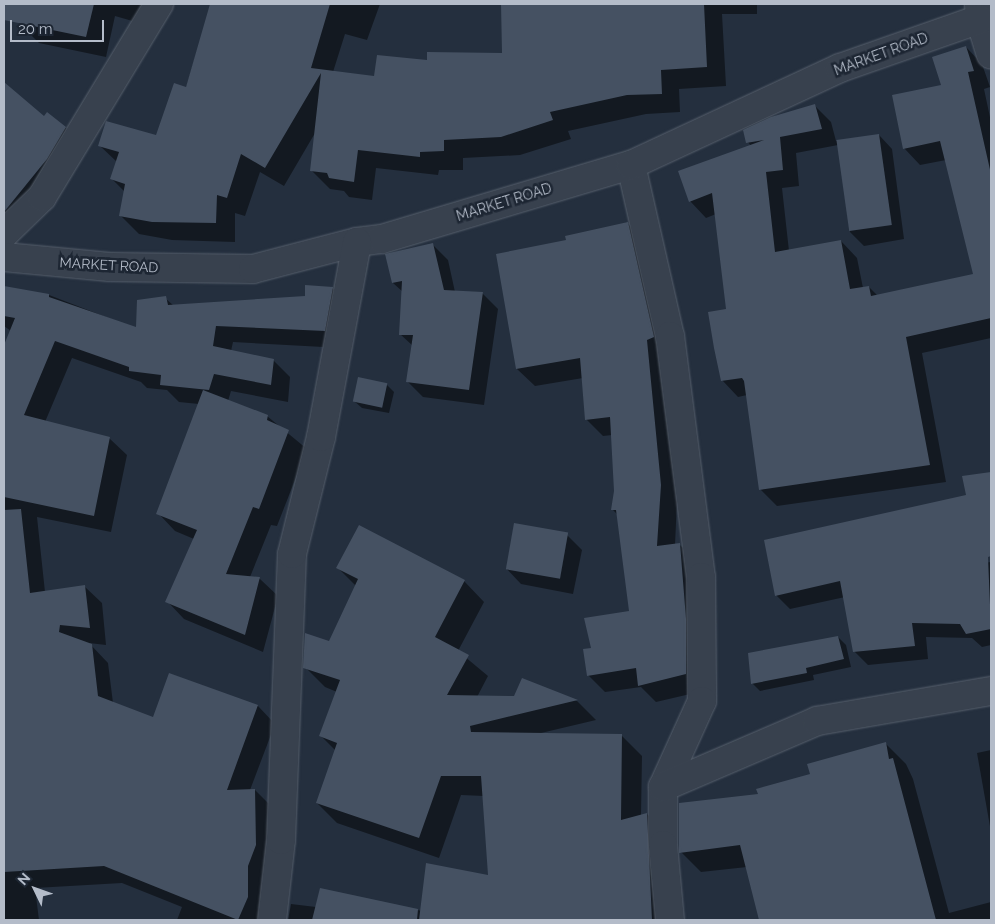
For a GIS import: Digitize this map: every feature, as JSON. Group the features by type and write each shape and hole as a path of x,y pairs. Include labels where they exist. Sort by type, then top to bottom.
{"street":[{"path":"4,234 42,196 159,4"},
{"path":"980,12 991,54"},
{"name":"MARKET ROAD","path":"4,257 110,267 252,269 357,242 382,239 631,165 840,68 980,12"},
{"path":"631,165 670,336 701,577 702,701 663,787 663,845 670,920"},
{"path":"272,920 281,840 292,554 321,437 357,242"},
{"path":"663,787 817,721 991,691"}],"building":[{"path":"4,4 94,4 86,37 4,20"},
{"path":"210,4 330,4 311,68 374,76 377,55 427,60 427,52 502,53 501,4 704,4 707,67 661,70 662,94 627,95 550,112 553,120 501,137 444,140 444,151 420,152 420,157 358,150 354,182 329,178 327,173 310,171 321,73 265,168 241,154 227,198 217,195 216,223 152,222 119,216 125,184 110,179 119,152 98,146 106,121 156,135 174,83 186,87"},
{"path":"966,46 974,71 968,72 991,174 991,318 906,337 930,465 759,490 744,381 742,378 721,381 708,312 726,309 712,193 689,202 678,171 764,140 746,143 743,130 771,117 815,104 822,129 780,137 783,170 766,172 775,252 841,240 850,289 869,286 871,296 973,274 940,141 903,149 892,95 941,85 932,57"},
{"path":"4,82 44,116 47,112 66,127 47,159 4,212"},
{"path":"879,134 892,225 849,231 836,140"},
{"path":"628,222 654,337 647,340 661,485 657,546 680,543 686,619 686,674 638,686 636,668 587,676 583,649 591,648 584,618 629,611 616,510 611,510 614,491 610,417 585,420 580,358 516,369 496,254 566,240 565,236"},
{"path":"433,243 444,290 483,292 469,390 406,382 413,335 399,335 402,281 392,283 385,254"},
{"path":"305,285 333,287 325,331 216,326 213,346 274,359 271,385 214,374 209,390 160,385 161,375 129,371 129,367 55,341 24,415 110,437 94,516 4,497 4,345 15,318 4,316 4,286 49,294 49,297 136,327 137,300 166,296 168,305 305,296"},
{"path":"358,377 387,383 382,408 353,401"},
{"path":"203,390 268,415 267,420 289,430 259,509 253,507 226,574 260,577 245,635 165,602 197,530 156,514"},
{"path":"991,472 991,556 988,557 991,629 966,634 960,624 912,623 915,646 853,652 840,581 775,596 764,540 966,495 962,476"},
{"path":"21,509 30,593 85,585 90,628 60,625 59,632 92,644 98,696 153,717 169,673 258,705 227,790 255,789 256,845 248,866 248,897 238,920 104,866 4,872 4,510"},
{"path":"514,523 568,533 560,579 506,569"},
{"path":"359,525 465,580 435,637 469,655 447,695 514,696 522,678 578,700 470,726 471,732 622,734 621,820 647,813 652,920 419,920 426,863 488,875 481,776 441,776 419,838 316,803 337,743 319,736 340,680 303,668 305,633 329,641 358,579 336,568"},
{"path":"838,636 844,659 806,668 807,673 751,684 748,653"},
{"path":"886,742 889,759 893,758 936,920 759,920 740,845 679,853 679,803 758,794 756,789 810,774 807,764"},
{"path":"320,888 418,909 417,920 312,920"}]}
